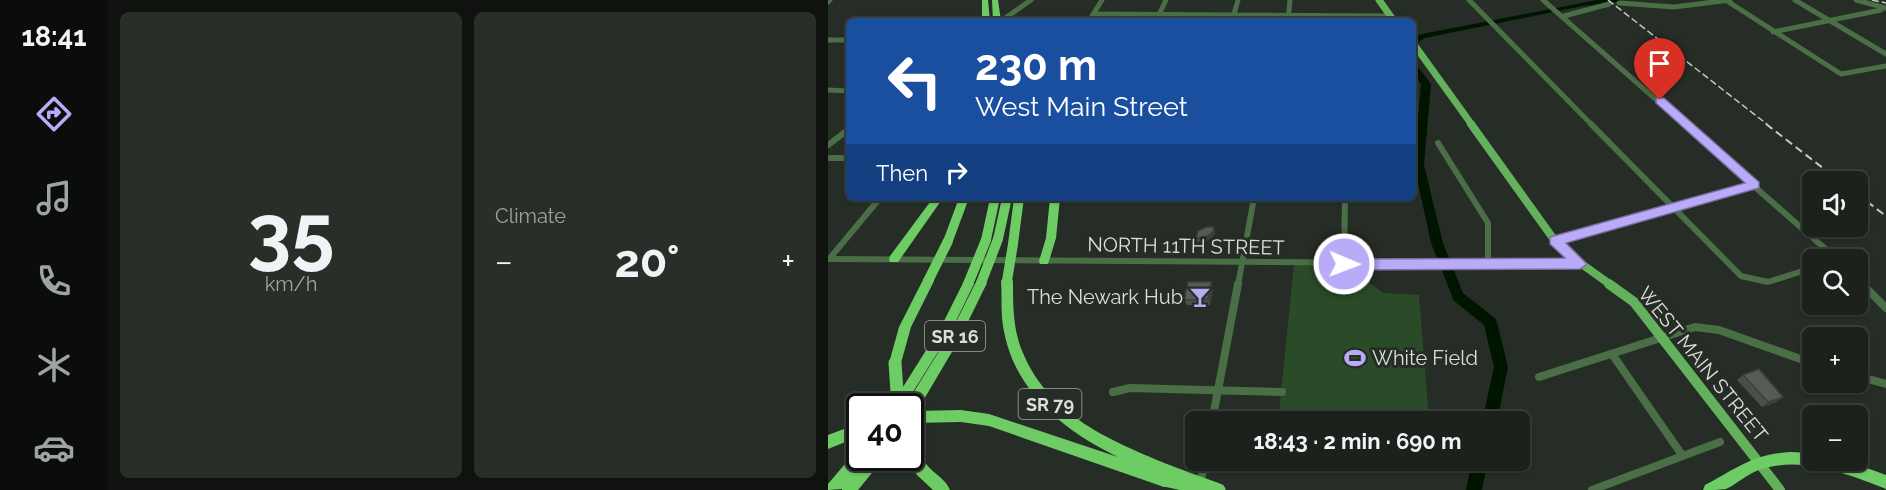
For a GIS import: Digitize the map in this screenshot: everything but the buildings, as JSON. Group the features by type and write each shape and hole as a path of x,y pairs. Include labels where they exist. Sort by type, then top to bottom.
{"highway":[{"path":"985,0 986,18"},
{"path":"995,0 998,18"},
{"path":"894,259 936,201"},
{"path":"896,393 895,363 902,335 948,241 963,201"},
{"name":"SR 16","path":"992,240 995,201"},
{"name":"SR 16","path":"921,393 955,336 1006,201"},
{"name":"SR 79","path":"1019,201 1007,281 1008,334 1019,364 1030,382 1054,409 1080,429 1121,453 1166,476 1219,490"},
{"path":"1044,261 1051,238 1054,201"},
{"name":"SR 16","path":"906,393 974,284"},
{"path":"924,416 951,415 989,420 1215,490"},
{"path":"828,442 846,435"},
{"path":"1710,490 1759,463 1801,460 1824,462 1886,482"},
{"path":"924,468 943,490"},
{"path":"832,490 848,471"},
{"path":"849,490 864,471"}],"main road":[{"path":"1379,0 1391,18"},
{"name":"WEST MAIN STREET","path":"1416,46 1555,241 1580,264 1625,294 1662,337 1780,490"}],"street":[{"path":"1004,18 1031,0"},
{"path":"1091,18 1102,0"},
{"path":"1157,18 1166,0"},
{"path":"1094,14 1159,14 1232,18 1238,0"},
{"path":"1288,18 1290,0"},
{"path":"1469,0 1500,29 1730,267 1747,279 1764,282 1802,271"},
{"path":"1795,0 1886,54"},
{"path":"1856,0 1876,5 1884,10"},
{"path":"1545,1 1826,249"},
{"path":"1619,3 1669,7 1729,1 1832,70 1847,75 1886,66"},
{"path":"1562,15 1608,4"},
{"path":"1773,32 1884,10"},
{"path":"828,40 846,40"},
{"path":"828,90 846,91"},
{"path":"828,144 846,131"},
{"path":"1438,143 1488,224 1488,265"},
{"path":"828,158 846,158"},
{"path":"1555,241 1755,185"},
{"path":"829,259 877,201"},
{"path":"1214,411 1253,201"},
{"path":"1344,264 1345,201"},
{"name":"NORTH 11TH STREET","path":"829,259 1431,265 1580,264"},
{"path":"1868,290 1886,308"},
{"path":"1539,377 1686,328 1711,328 1802,360"},
{"path":"1612,354 1648,402 1682,454"},
{"path":"1868,379 1886,384"},
{"path":"1113,393 1130,388 1281,392"},
{"path":"1592,490 1682,454 1720,442"},
{"path":"1199,490 1203,471"}],"green space":[{"name":"White Field","path":"1294,264 1344,264 1383,293 1419,295 1428,411 1279,411"}],"waterway":[{"path":"1416,40 1422,36 1583,4 1617,0"},
{"path":"1416,70 1426,84 1419,165 1437,243 1458,296 1490,322 1501,367 1491,411"},
{"path":"1474,490 1478,471"}],"railway":[{"path":"1608,0 1768,125"},
{"path":"1872,0 1886,3"},
{"path":"1766,124 1827,171"},
{"path":"1868,202 1886,216"}],"place":[{"name":"The Newark Hub","path":"1200,297"},
{"name":"White Field","path":"1355,358"}],"route":[{"path":"1344,264 1580,264 1555,241 1755,185 1660,100"}]}
